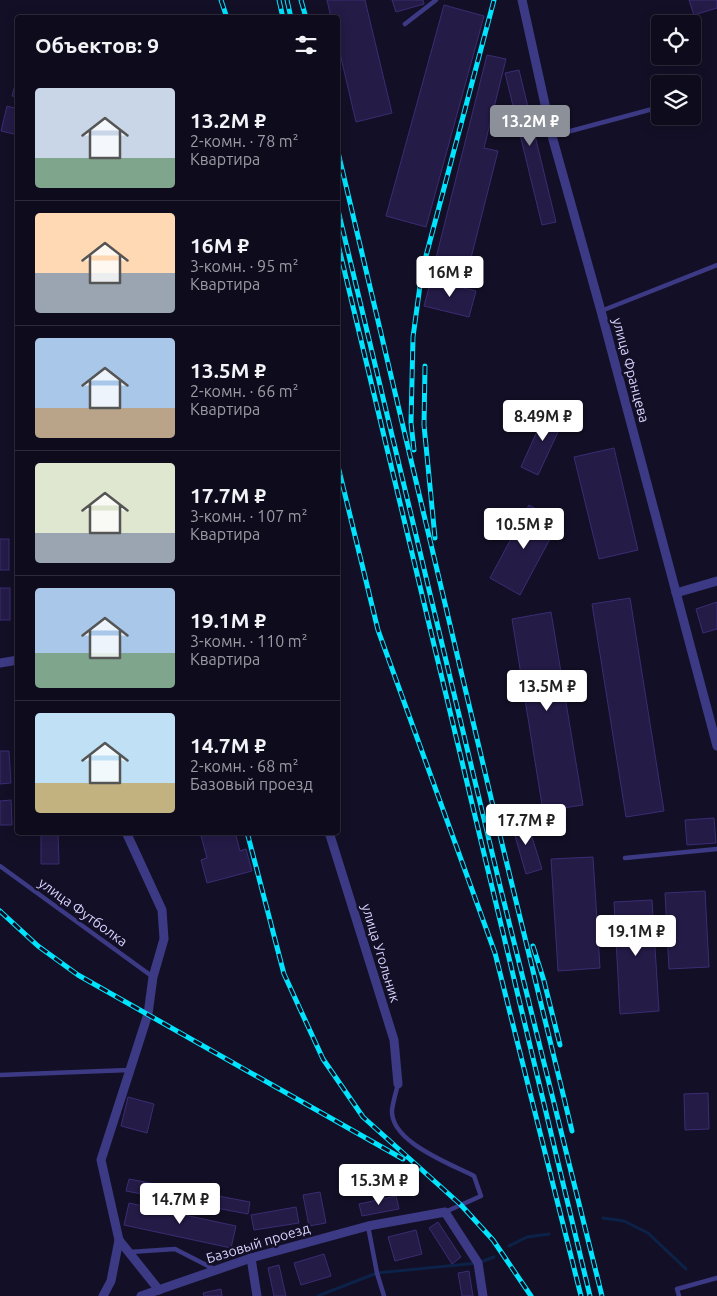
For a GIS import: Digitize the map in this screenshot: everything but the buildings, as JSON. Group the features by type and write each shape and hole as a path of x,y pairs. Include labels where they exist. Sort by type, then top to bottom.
{"street":[{"name":"улица Францева","path":"522,0 552,136 601,311 717,746"},
{"path":"676,593 717,581"},
{"path":"0,663 15,660"},
{"path":"103,1296 111,1281 118,1240 101,1160 148,1014 153,977 164,939 162,910 127,835"},
{"name":"улица Угольник","path":"329,835 394,1040 398,1084"},
{"path":"445,1212 478,1263 482,1296"},
{"name":"Базовый проезд","path":"141,1296 250,1258 368,1226 445,1212"},
{"path":"118,1240 159,1290"},
{"path":"250,1258 257,1296"}],"lane":[{"path":"406,24 436,0"},
{"path":"552,136 651,110"},
{"path":"601,311 717,265"},
{"path":"625,858 717,849"},
{"name":"улица Футболка","path":"0,866 153,977"},
{"path":"0,1075 129,1070"},
{"path":"398,1084 392,1112 395,1125 414,1145 474,1176 481,1196 445,1212"},
{"path":"368,1226 377,1273 384,1296"},
{"path":"128,1252 175,1249 216,1270"},
{"path":"679,1296 677,1289 717,1278"}],"waterway":[{"path":"603,1218 624,1221 648,1233 686,1269"},
{"path":"509,1246 527,1237 549,1234"},
{"path":"318,1296 377,1273 478,1263 494,1257"}],"railway":[{"path":"221,0 226,15"},
{"path":"279,0 282,15"},
{"path":"287,0 290,15"},
{"path":"301,0 305,15"},
{"path":"414,450 411,423 413,337 422,271 494,0"},
{"path":"340,160 572,1131"},
{"path":"340,218 501,890 602,1296"},
{"path":"340,252 590,1296"},
{"path":"425,366 424,425 435,538"},
{"path":"340,474 378,630 495,953 581,1296"},
{"path":"248,835 284,974 323,1059 363,1117 461,1205 493,1240 531,1296"},
{"path":"0,911 38,946 78,975 403,1159"},
{"path":"533,946 560,1045"}]}
